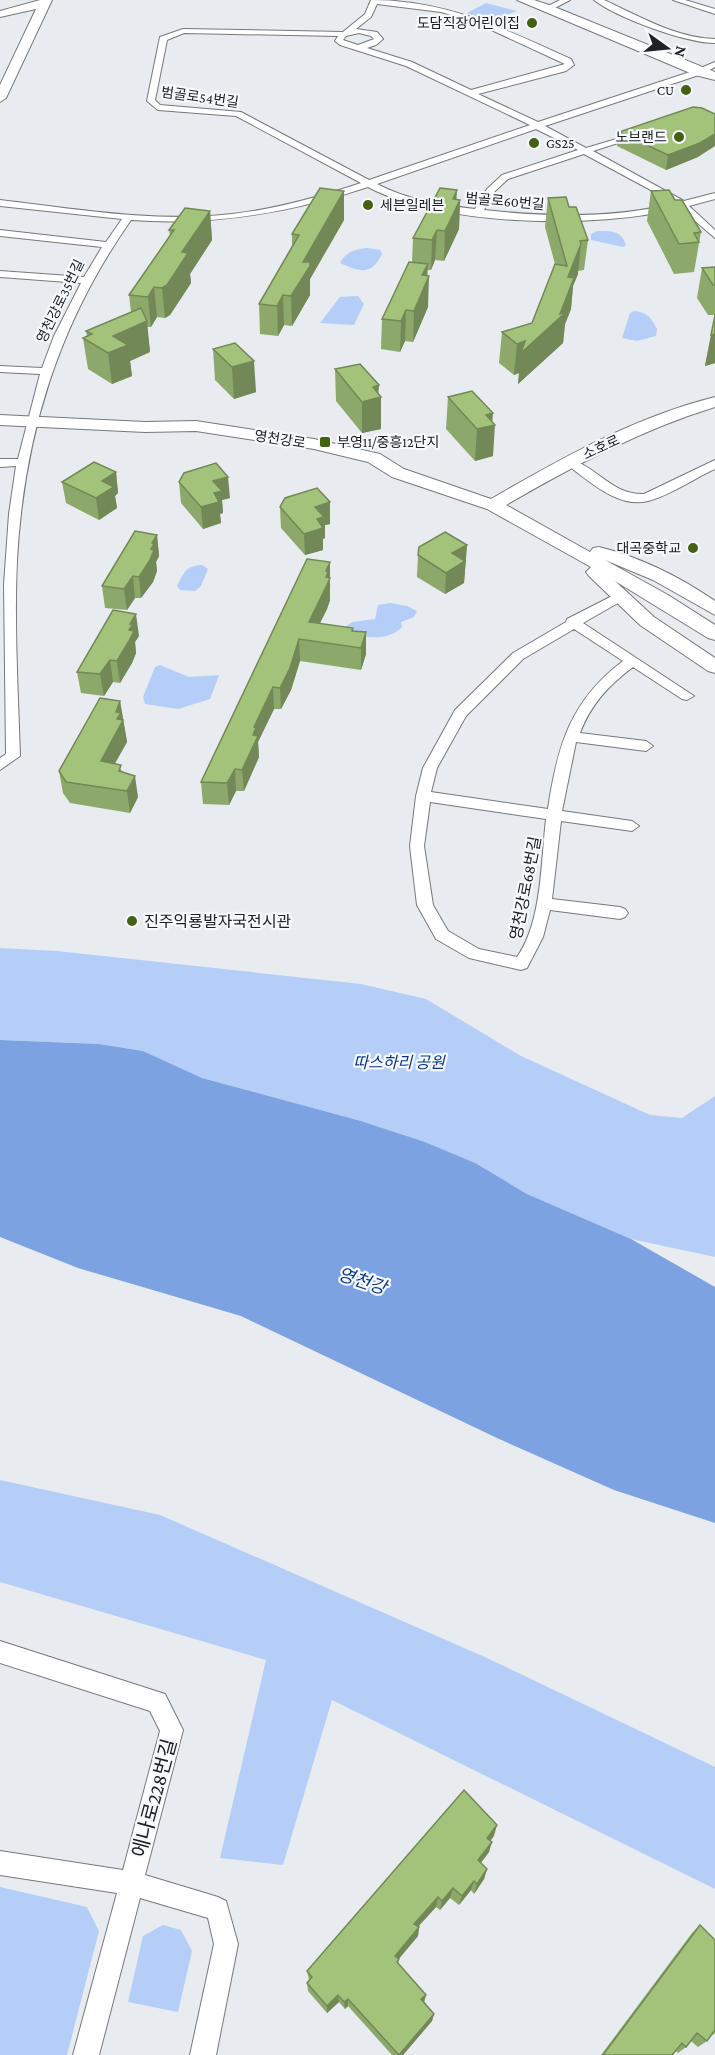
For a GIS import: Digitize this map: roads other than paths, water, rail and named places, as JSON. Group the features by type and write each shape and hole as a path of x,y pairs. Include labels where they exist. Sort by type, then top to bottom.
{"street":[{"path":"523,0 548,8 699,72 715,76"},
{"path":"548,8 566,0"},
{"path":"598,0 690,39 707,43 715,41"},
{"path":"677,0 715,12"},
{"path":"344,37 368,15 375,1 442,10 477,20 570,64 563,69 471,93"},
{"path":"0,14 45,2"},
{"path":"0,98 45,2"},
{"path":"368,15 375,23 377,39"},
{"name":"범골로54번길","path":"344,37 183,31 172,34 163,39 151,101 158,107 238,114 368,184"},
{"path":"344,37 365,32 409,64"},
{"path":"344,37 351,46 409,64 536,125 684,204 715,235"},
{"path":"351,46 367,46 377,39"},
{"path":"0,203 128,217 195,220 232,217 286,208 368,184 536,125 699,72 715,64"},
{"path":"478,213 490,191 505,177 652,129"},
{"name":"범골로60번길","path":"368,184 392,196 440,208 524,218 623,215 715,196"},
{"name":"영천강로35번길","path":"0,765 13,756 5,586 32,421 45,371 57,341 106,245 128,217"},
{"name":"영천강로35번길","path":"0,233 106,245"},
{"path":"0,274 87,280"},
{"path":"0,369 45,371"},
{"name":"소호로","path":"493,505 570,462 678,413 715,402"},
{"name":"영천강로","path":"0,420 157,427 188,437 363,471 398,473 493,505 583,562 606,580 647,621 715,667"},
{"path":"0,463 24,462"},
{"path":"570,462 621,496 635,500 646,498 715,464"},
{"name":"영천강로","path":"521,522 638,566 678,584 715,609"},
{"name":"영천강로","path":"521,522 660,599 715,634"},
{"name":"영천강로68번길","path":"620,596 572,622 518,656 460,712 430,768 423,796 417,846 421,890 425,905 442,935 476,954 521,964 533,948 543,903 562,765 571,736 588,701 611,677 631,662"},
{"path":"572,622 687,696"},
{"path":"571,736 646,746"},
{"path":"423,796 632,826"},
{"path":"543,903 620,913"},
{"name":"에나로228번길","path":"0,1652 157,1702 172,1730 86,2055"},
{"path":"0,1863 131,1883 218,1909 226,1944 203,2055"}],"water":[{"name":"영천강","path":"0,1040 99,1044 143,1051 202,1078 361,1121 425,1142 475,1163 527,1194 631,1239 715,1287 715,1523 614,1490 497,1438 241,1316 78,1268 0,1237"}],"place":[{"name":"도담직장어린이집","path":"532,23"},
{"name":"CU","path":"686,90"},
{"name":"노브랜드","path":"679,137"},
{"name":"GS25","path":"534,143"},
{"name":"세븐일레븐","path":"368,205"},
{"name":"부영11/중흥12단지","path":"325,442"},
{"name":"대곡중학교","path":"693,548"},
{"name":"진주익룡발자국전시관","path":"132,921"}],"park label":[{"name":"따스하리 공원","path":"399,1062"}]}
